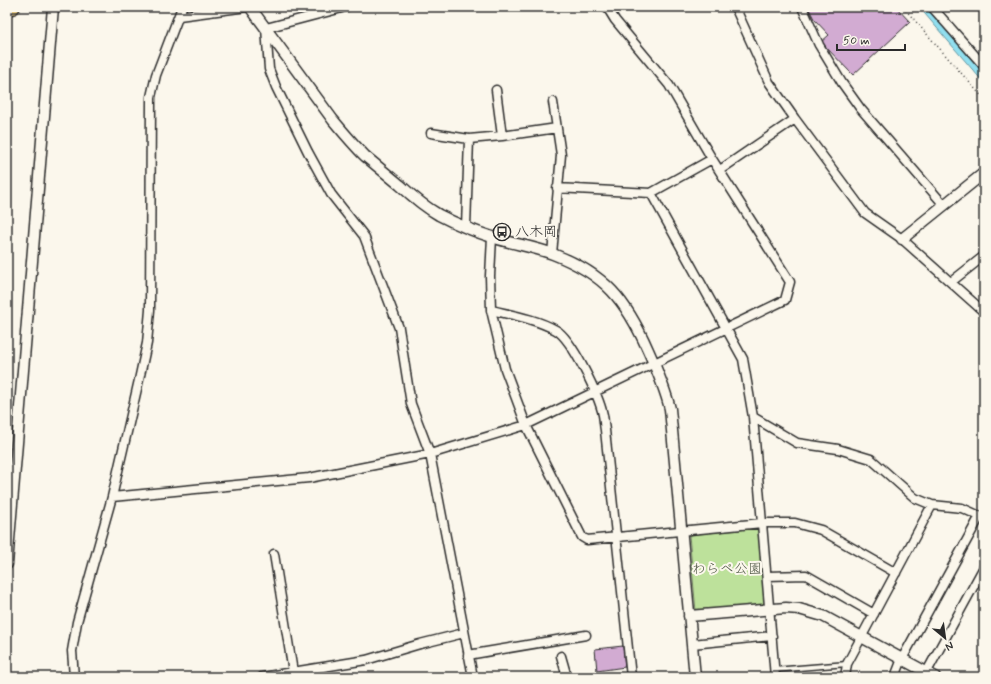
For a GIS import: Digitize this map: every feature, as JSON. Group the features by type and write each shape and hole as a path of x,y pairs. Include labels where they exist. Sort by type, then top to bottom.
{"highway":[{"path":"7,9 13,7"}],"street":[{"path":"7,564 53,7"},
{"path":"74,677 72,651 77,622 112,497 147,343 150,310 151,97 156,75 182,7"},
{"path":"179,16 247,7"},
{"path":"250,7 333,120 365,156 415,198 438,214 466,227 492,237 552,254 591,272 603,281 617,295 638,327 665,388 670,409 695,677"},
{"path":"266,28 346,7"},
{"path":"112,497 309,478 430,454 526,425 785,300 790,282 712,158 669,85 615,20 607,7"},
{"path":"735,7 769,82 865,213 902,239 984,312"},
{"path":"802,7 819,45 842,83 860,108 944,205"},
{"path":"932,7 984,66"},
{"path":"266,28 269,69 276,87 308,152 331,194 364,236 399,328 411,404 430,454 473,677"},
{"path":"496,90 502,136"},
{"path":"552,254 561,155 553,102"},
{"path":"720,170 795,119"},
{"path":"431,133 470,139 557,128"},
{"path":"466,227 470,139"},
{"path":"557,188 651,193 712,158"},
{"path":"902,239 984,173"},
{"path":"651,193 743,359 753,417 770,609 774,673"},
{"path":"492,237 490,276 491,310 505,369 526,425 582,538 587,540 762,523 794,522 821,530 896,573"},
{"path":"951,282 984,256"},
{"path":"491,310 535,321 557,330 571,346 595,392 603,414 631,677"},
{"path":"753,417 797,443 838,449 871,459 915,498 932,505 962,508 982,517 902,659 895,677"},
{"path":"845,677 847,664 932,505"},
{"path":"274,554 293,672"},
{"path":"689,616 770,609 799,609 823,616 929,675 984,567"},
{"path":"767,576 806,575 874,614"},
{"path":"262,677 366,660 464,633"},
{"path":"468,654 586,635"},
{"path":"692,644 772,636"},
{"path":"562,656 567,677"}],"lane":[{"path":"774,673 847,664"}],"path":[{"path":"903,7 984,99"}],"green space":[{"name":"わらぺ公園","path":"758,528 765,604 696,611 689,535"}],"water":[{"path":"919,7 926,7 984,74 984,83"}],"building":[{"path":"808,7 896,7 910,22 853,75 821,42 829,35 814,19"},
{"path":"623,646 625,667 597,671 595,649"}],"place":[{"name":"八木岡","path":"502,232"}]}
